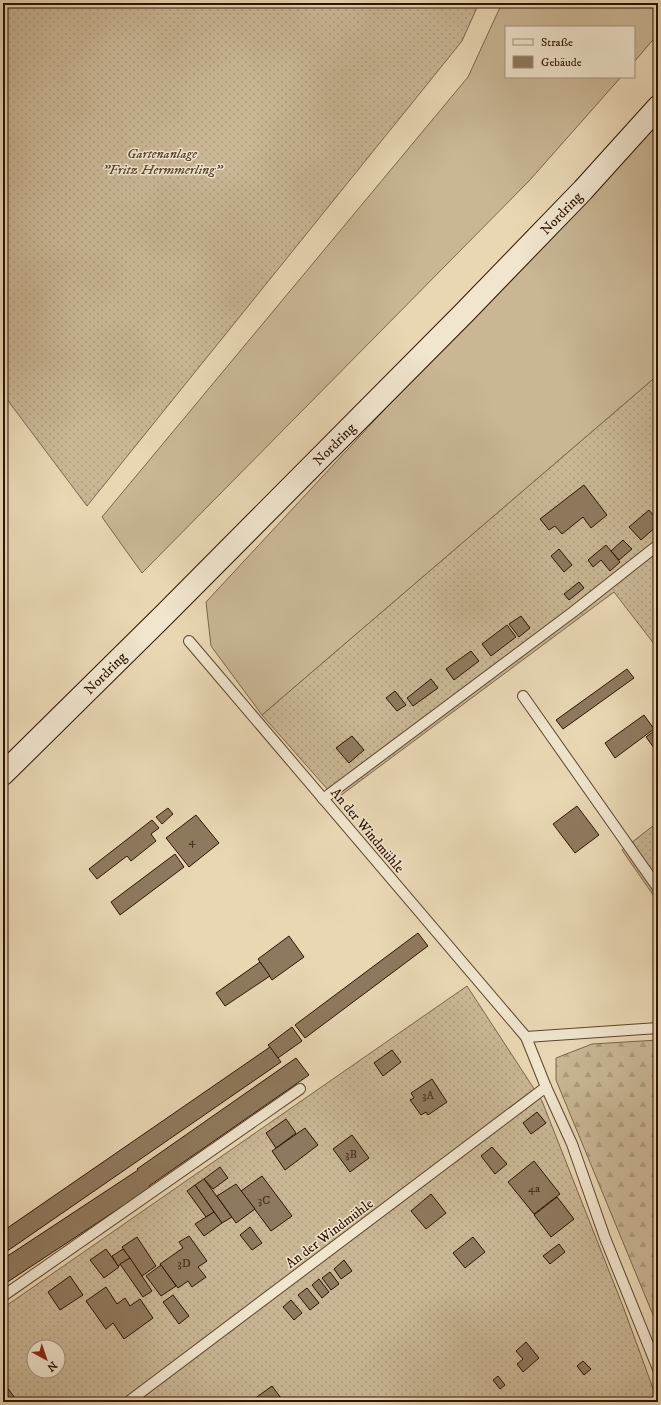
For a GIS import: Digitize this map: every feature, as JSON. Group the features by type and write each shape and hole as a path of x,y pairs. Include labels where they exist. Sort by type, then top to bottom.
{"main road":[{"name":"Nordring","path":"3,774 166,614 465,312 583,190 658,107"}],"lane":[{"path":"323,799 573,612 658,545"},
{"name":"An der Windmühle","path":"188,641 526,1037 546,1087 572,1144 605,1238 658,1369"},
{"path":"523,696 658,888"},
{"path":"526,1037 658,1028"},
{"name":"An der Windmühle","path":"128,1402 546,1087"},
{"path":"3,1296 300,1089"}],"green space":[{"name":"Gartenanlage \"Fritz Hermmerling\"","path":"3,3 479,3 462,41 87,506 3,394"},
{"path":"502,3 658,3 658,34 635,61 635,26 505,26 505,78 620,78 529,181 142,573 102,517 468,77"},
{"path":"658,115 658,375 262,715 211,646 206,602"},
{"path":"658,375 658,649 614,592 336,799 262,715"},
{"path":"658,822 658,902 622,850"},
{"path":"467,986 542,1101 624,1309 658,1402 3,1402 3,1308"},
{"path":"658,1040 658,1327 556,1080 556,1058 592,1044"}],"building":[{"path":"584,485 607,515 591,528 583,517 562,534 555,526 549,530 540,519"},
{"path":"649,510 658,521 658,525 641,540 629,527"},
{"path":"623,540 632,549 619,560 611,551"},
{"path":"606,545 620,562 610,571 601,560 593,567 588,560"},
{"path":"559,549 572,565 564,572 551,556"},
{"path":"579,582 584,588 569,600 564,594"},
{"path":"521,616 530,628 519,637 509,624"},
{"path":"507,625 516,637 491,656 482,644"},
{"path":"471,651 479,661 454,680 446,669"},
{"path":"627,669 634,678 563,729 556,720"},
{"path":"431,679 438,688 413,706 407,698"},
{"path":"395,691 406,705 397,711 386,698"},
{"path":"644,715 654,729 615,758 605,743"},
{"path":"658,728 658,751 657,752 646,737"},
{"path":"352,736 364,750 349,763 336,748"},
{"path":"577,806 599,835 575,853 553,824"},
{"path":"168,808 173,814 162,824 156,817"},
{"path":"196,815 219,843 189,867 166,838"},
{"path":"152,820 159,828 151,834 156,841 131,861 127,856 97,879 89,869"},
{"path":"175,854 184,867 120,915 111,902"},
{"path":"418,933 428,946 305,1038 295,1025"},
{"path":"289,936 304,957 272,980 258,959"},
{"path":"260,962 270,976 225,1006 216,993"},
{"path":"292,1027 302,1041 278,1058 268,1045"},
{"path":"270,1047 281,1062 3,1254 3,1231"},
{"path":"392,1050 401,1062 383,1076 374,1063"},
{"path":"296,1058 309,1075 149,1186 150,1188 3,1285 3,1259 138,1170 137,1169"},
{"path":"432,1079 447,1102 428,1115 426,1112 421,1115 410,1100 414,1098 411,1093"},
{"path":"537,1112 546,1123 531,1134 523,1123"},
{"path":"286,1119 296,1133 276,1148 266,1133"},
{"path":"305,1128 318,1145 285,1170 272,1151"},
{"path":"352,1135 369,1158 350,1172 333,1149"},
{"path":"492,1147 507,1164 495,1174 481,1156"},
{"path":"534,1161 560,1194 534,1214 508,1182"},
{"path":"220,1167 228,1178 213,1189 204,1179"},
{"path":"262,1176 292,1216 271,1231 241,1191"},
{"path":"204,1179 232,1217 222,1223 195,1185"},
{"path":"236,1184 255,1209 236,1223 217,1196"},
{"path":"195,1185 214,1212 206,1217 187,1191"},
{"path":"431,1194 446,1213 426,1229 411,1211"},
{"path":"557,1197 574,1219 551,1237 534,1215"},
{"path":"214,1212 222,1223 204,1236 195,1224"},
{"path":"250,1227 262,1243 252,1250 240,1235"},
{"path":"189,1236 207,1261 198,1267 206,1277 192,1287 188,1281 178,1288 160,1264 183,1248 179,1242"},
{"path":"137,1237 156,1266 142,1276 122,1247"},
{"path":"473,1237 485,1252 465,1268 453,1253"},
{"path":"559,1244 565,1252 550,1264 543,1256"},
{"path":"106,1249 119,1267 104,1278 90,1260"},
{"path":"123,1249 130,1258 118,1266 112,1256"},
{"path":"130,1258 152,1291 143,1297 120,1264"},
{"path":"344,1260 352,1271 341,1279 334,1269"},
{"path":"161,1265 176,1286 161,1296 146,1276"},
{"path":"330,1272 339,1284 331,1290 322,1278"},
{"path":"70,1276 83,1295 60,1310 48,1292"},
{"path":"319,1279 329,1292 322,1298 312,1285"},
{"path":"106,1287 117,1304 125,1298 130,1306 140,1299 153,1318 124,1339 113,1323 106,1329 86,1301"},
{"path":"307,1288 319,1303 310,1310 298,1295"},
{"path":"173,1295 189,1316 179,1324 163,1302"},
{"path":"291,1300 302,1313 294,1320 283,1307"},
{"path":"526,1342 539,1358 523,1372 517,1364 523,1359 516,1351"},
{"path":"583,1361 591,1369 584,1375 577,1366"},
{"path":"498,1376 505,1385 500,1389 493,1380"},
{"path":"6,1386 15,1398 8,1402 3,1402 3,1388"},
{"path":"272,1386 284,1402 250,1402"}]}
